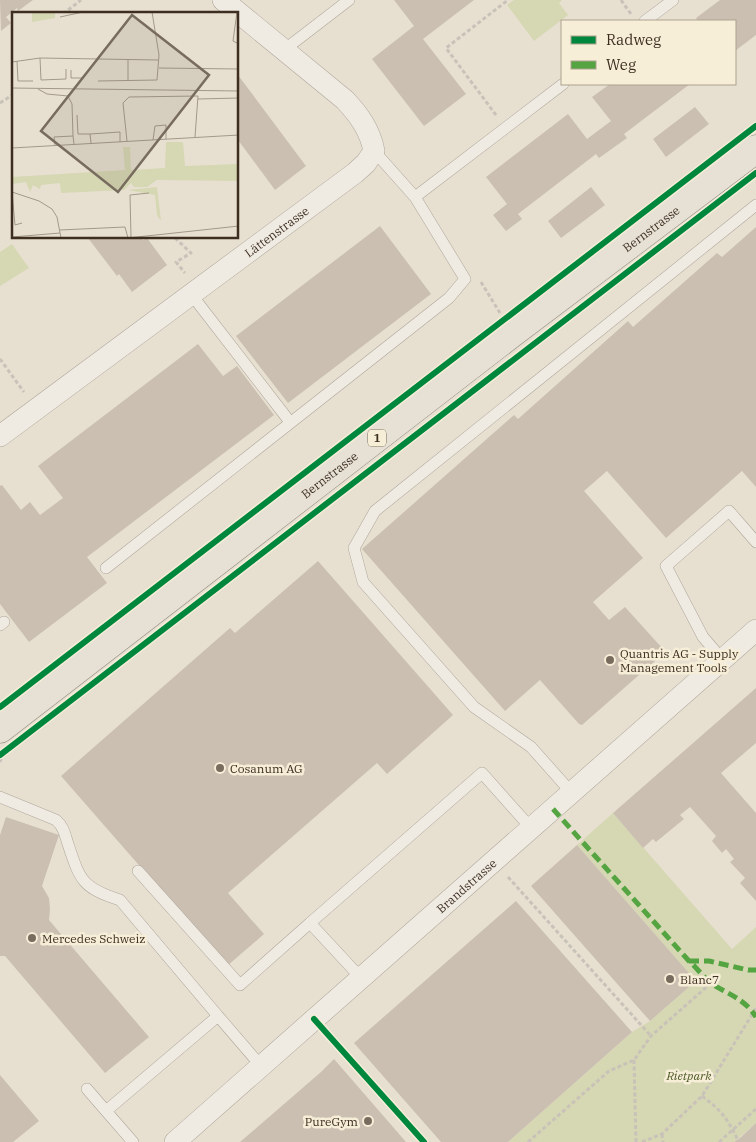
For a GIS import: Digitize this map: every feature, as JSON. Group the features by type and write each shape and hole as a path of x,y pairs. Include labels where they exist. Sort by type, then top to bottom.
{"main road":[{"name":"Bernstrasse","path":"1,740 511,334 756,149"}],"street":[{"path":"223,0 238,12"},
{"path":"239,13 345,100 357,113 372,140 374,151"},
{"name":"Lättenstrasse","path":"0,436 355,173 366,163 374,151"},
{"name":"Brandstrasse","path":"174,1142 756,630"}],"lane":[{"path":"284,50 349,0"},
{"path":"646,20 673,0"},
{"path":"415,197 562,85"},
{"path":"106,568 449,298 465,279 415,197 374,151"},
{"path":"571,792 531,747 474,707 363,582 354,548 375,511 756,205"},
{"path":"194,291 290,422"},
{"path":"722,659 703,637 666,566 729,511 756,542"},
{"path":"138,871 240,985 482,773 532,828"},
{"path":"0,797 56,820 63,826 77,871 87,886 102,894 120,900 261,1066"},
{"path":"310,923 361,978"},
{"path":"106,1111 218,1016"},
{"path":"87,1089 133,1142"}],"path":[{"path":"66,12 81,0"},
{"path":"506,127 446,48 508,0"},
{"path":"0,103 12,95"},
{"path":"176,239 191,253 176,262 194,291"},
{"path":"0,359 36,409"},
{"path":"0,762 1,740"},
{"path":"494,861 651,1036"},
{"path":"528,1142 609,1071 634,1060 651,1036 711,983"},
{"path":"642,1142 662,1134 702,1096 756,1008"},
{"path":"314,1020 424,1142"},
{"path":"634,1060 636,1142"},
{"path":"702,1096 722,1112 738,1140"},
{"path":"719,1142 756,1109"},
{"path":"662,1134 663,1142"}],"green space":[{"path":"514,0 562,0 559,3 568,15 534,41 507,5"},
{"path":"12,244 29,268 0,286 0,252"},
{"name":"Rietpark","path":"613,813 732,949 756,927 756,1123 734,1142 508,1142 632,1032 650,1021 696,981 577,845"}],"building":[{"path":"0,0 33,0 18,11 17,8 6,17 11,23 1,31"},
{"path":"394,0 474,0 423,39 466,94 424,126 372,59 414,26"},
{"path":"720,0 756,0 756,35 736,50 736,20 697,20 696,18"},
{"path":"239,76 306,166 275,190 239,141"},
{"path":"609,85 689,85 624,134 627,138 599,158 596,154 518,214 522,219 506,231 493,215 507,204 486,177 568,114 587,139 611,121 592,97"},
{"path":"695,107 709,124 666,157 653,139"},
{"path":"591,187 605,205 561,238 548,221"},
{"path":"380,226 431,294 288,403 236,336"},
{"path":"756,227 756,487 742,471 666,538 607,471 584,491 643,558 593,602 609,620 625,607 663,649 663,654 582,725 579,724 540,680 505,711 362,549 514,415 518,419 628,321 633,327 717,253 722,257"},
{"path":"89,239 148,239 167,265 132,292 119,274 117,276"},
{"path":"198,344 223,376 237,366 274,415 87,557 107,583 29,642 0,604 0,486 2,485 21,510 30,502 40,515 63,498 38,466"},
{"name":"Cosanum AG","path":"318,561 453,715 387,774 377,763 228,893 264,934 227,966 61,776 230,628 235,633"},
{"path":"756,688 756,743 721,773 756,813 756,901 740,883 745,878 730,862 734,859 726,849 722,853 712,841 716,836 690,807 680,815 684,819 656,842 653,839 643,848 613,813"},
{"name":"Mercedes Schweiz","path":"6,817 59,835 42,886 49,898 49,920 149,1037 105,1073 5,956 0,956 0,835"},
{"path":"577,845 696,981 650,1021 531,886"},
{"path":"516,901 632,1032 508,1142 441,1142 354,1043"},
{"path":"334,1059 406,1142 240,1142 321,1072"},
{"path":"0,1075 39,1121 13,1142 0,1142"},
{"path":"756,1123 756,1142 734,1142 741,1137"}],"marked path":[{"path":"553,809 706,979 741,1001 756,1017"},
{"path":"689,961 709,961 748,970 756,970"}],"cycle path":[{"path":"0,707 756,126"},
{"path":"0,755 756,173"},
{"path":"314,1019 424,1142"}],"place":[{"name":"Quantris AG - Supply Management Tools","path":"610,660"},
{"name":"Cosanum AG","path":"220,768"},
{"name":"Mercedes Schweiz","path":"32,938"},
{"name":"Blanc7","path":"670,979"},
{"name":"PureGym","path":"368,1121"}]}
